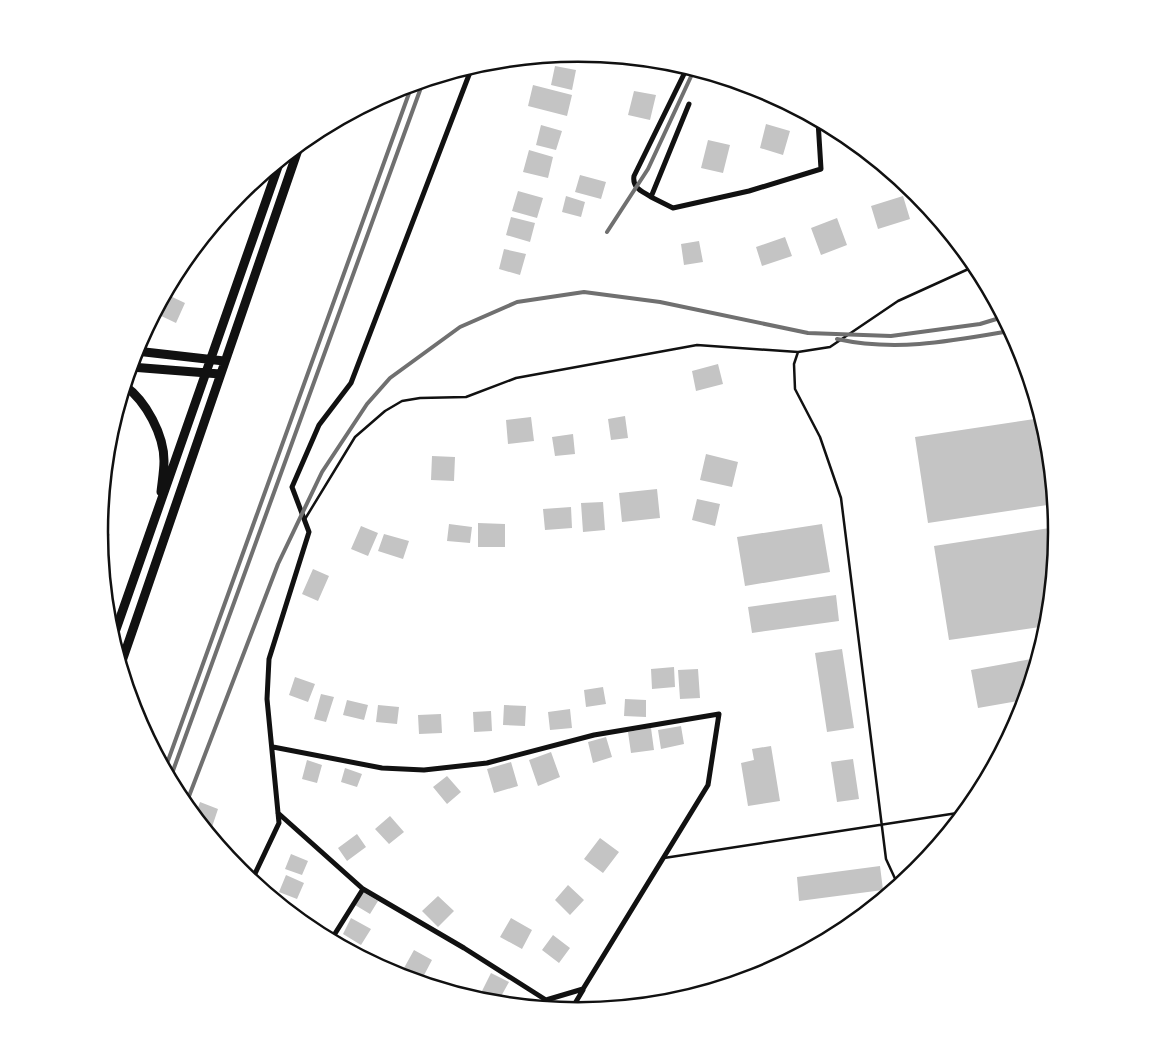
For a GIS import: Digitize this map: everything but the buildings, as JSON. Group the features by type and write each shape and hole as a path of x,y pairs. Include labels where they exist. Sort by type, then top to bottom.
{"main road":[{"path":"124,655 295,158"},
{"path":"118,624 276,173"},
{"path":"144,352 224,360"},
{"path":"138,368 220,374"},
{"path":"130,391 144,407 159,433 164,460 159,508"}],"street":[{"path":"255,873 279,823 267,699 269,660 309,532 292,486 319,425 351,383 469,75"},
{"path":"684,75 634,176 633,182 636,187 650,197 673,208 749,191 821,169 818,129"},
{"path":"650,197 689,104"},
{"path":"273,747 382,768 424,770 487,763 594,735 720,714 708,785 576,1002"},
{"path":"278,813 362,889 464,948 546,1000"},
{"path":"335,934 362,889"},
{"path":"546,1000 583,989"}],"lane":[{"path":"305,521 355,437 385,411 402,402 420,398 466,397 516,378 697,345 798,352 830,347 898,301 967,270"},
{"path":"798,352 794,364 795,388 820,437 841,498 886,859 895,878"},
{"path":"663,858 953,814"}],"railway":[{"path":"607,232 648,169 691,76"},
{"path":"173,770 420,90"},
{"path":"168,761 409,94"},
{"path":"189,795 278,564 322,472 367,404 390,378 460,327 517,302 584,292 660,302 808,333 891,336 980,324 996,319"},
{"path":"837,339 859,343 902,345 924,344 1003,332"}]}
